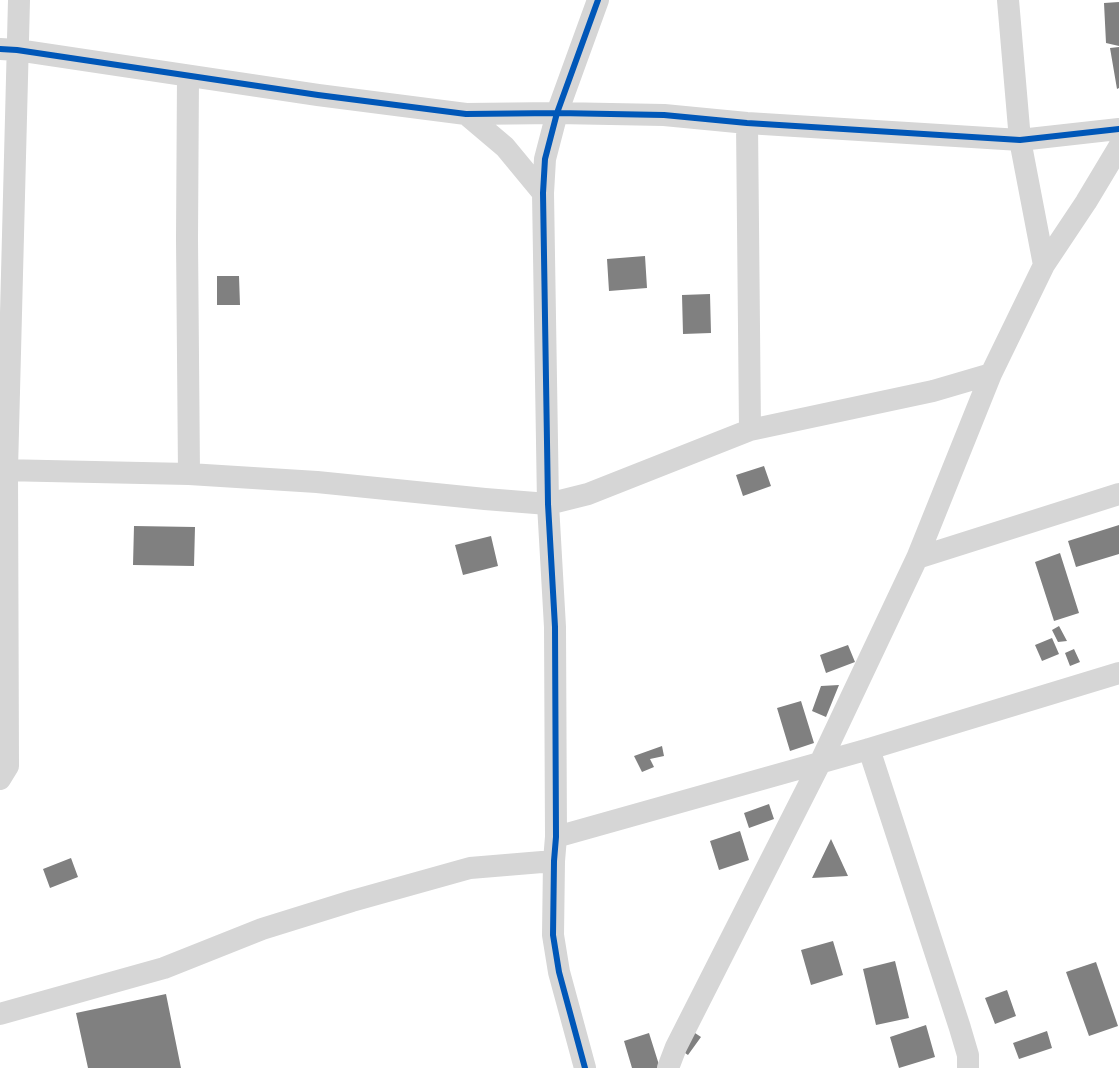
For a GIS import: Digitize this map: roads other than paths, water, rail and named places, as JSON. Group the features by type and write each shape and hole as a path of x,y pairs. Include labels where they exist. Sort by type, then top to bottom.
{"street":[{"path":"0,778 8,766 3,470 9,50 19,0"},
{"path":"585,1068 559,972 552,935 556,837 555,627 548,504 543,193 546,159 557,113 598,0"},
{"path":"1008,0 1020,140 1044,265"},
{"path":"9,50 318,95 466,114 557,113 664,115 747,123 1020,140 1119,129"},
{"path":"188,76 187,247 189,474"},
{"path":"466,114 504,148 543,193"},
{"path":"747,123 750,430"},
{"path":"668,1068 676,1047 820,763 917,558 991,374 1044,265 1086,202 1119,147"},
{"path":"3,470 189,474 317,482 548,504 588,494 750,430 933,391 991,374"},
{"path":"917,558 1119,494"},
{"path":"556,837 869,749 1119,672"},
{"path":"869,749 960,1028 968,1054 968,1068"},
{"path":"0,1014 164,968 262,929 352,901 470,868 554,861"}]}
